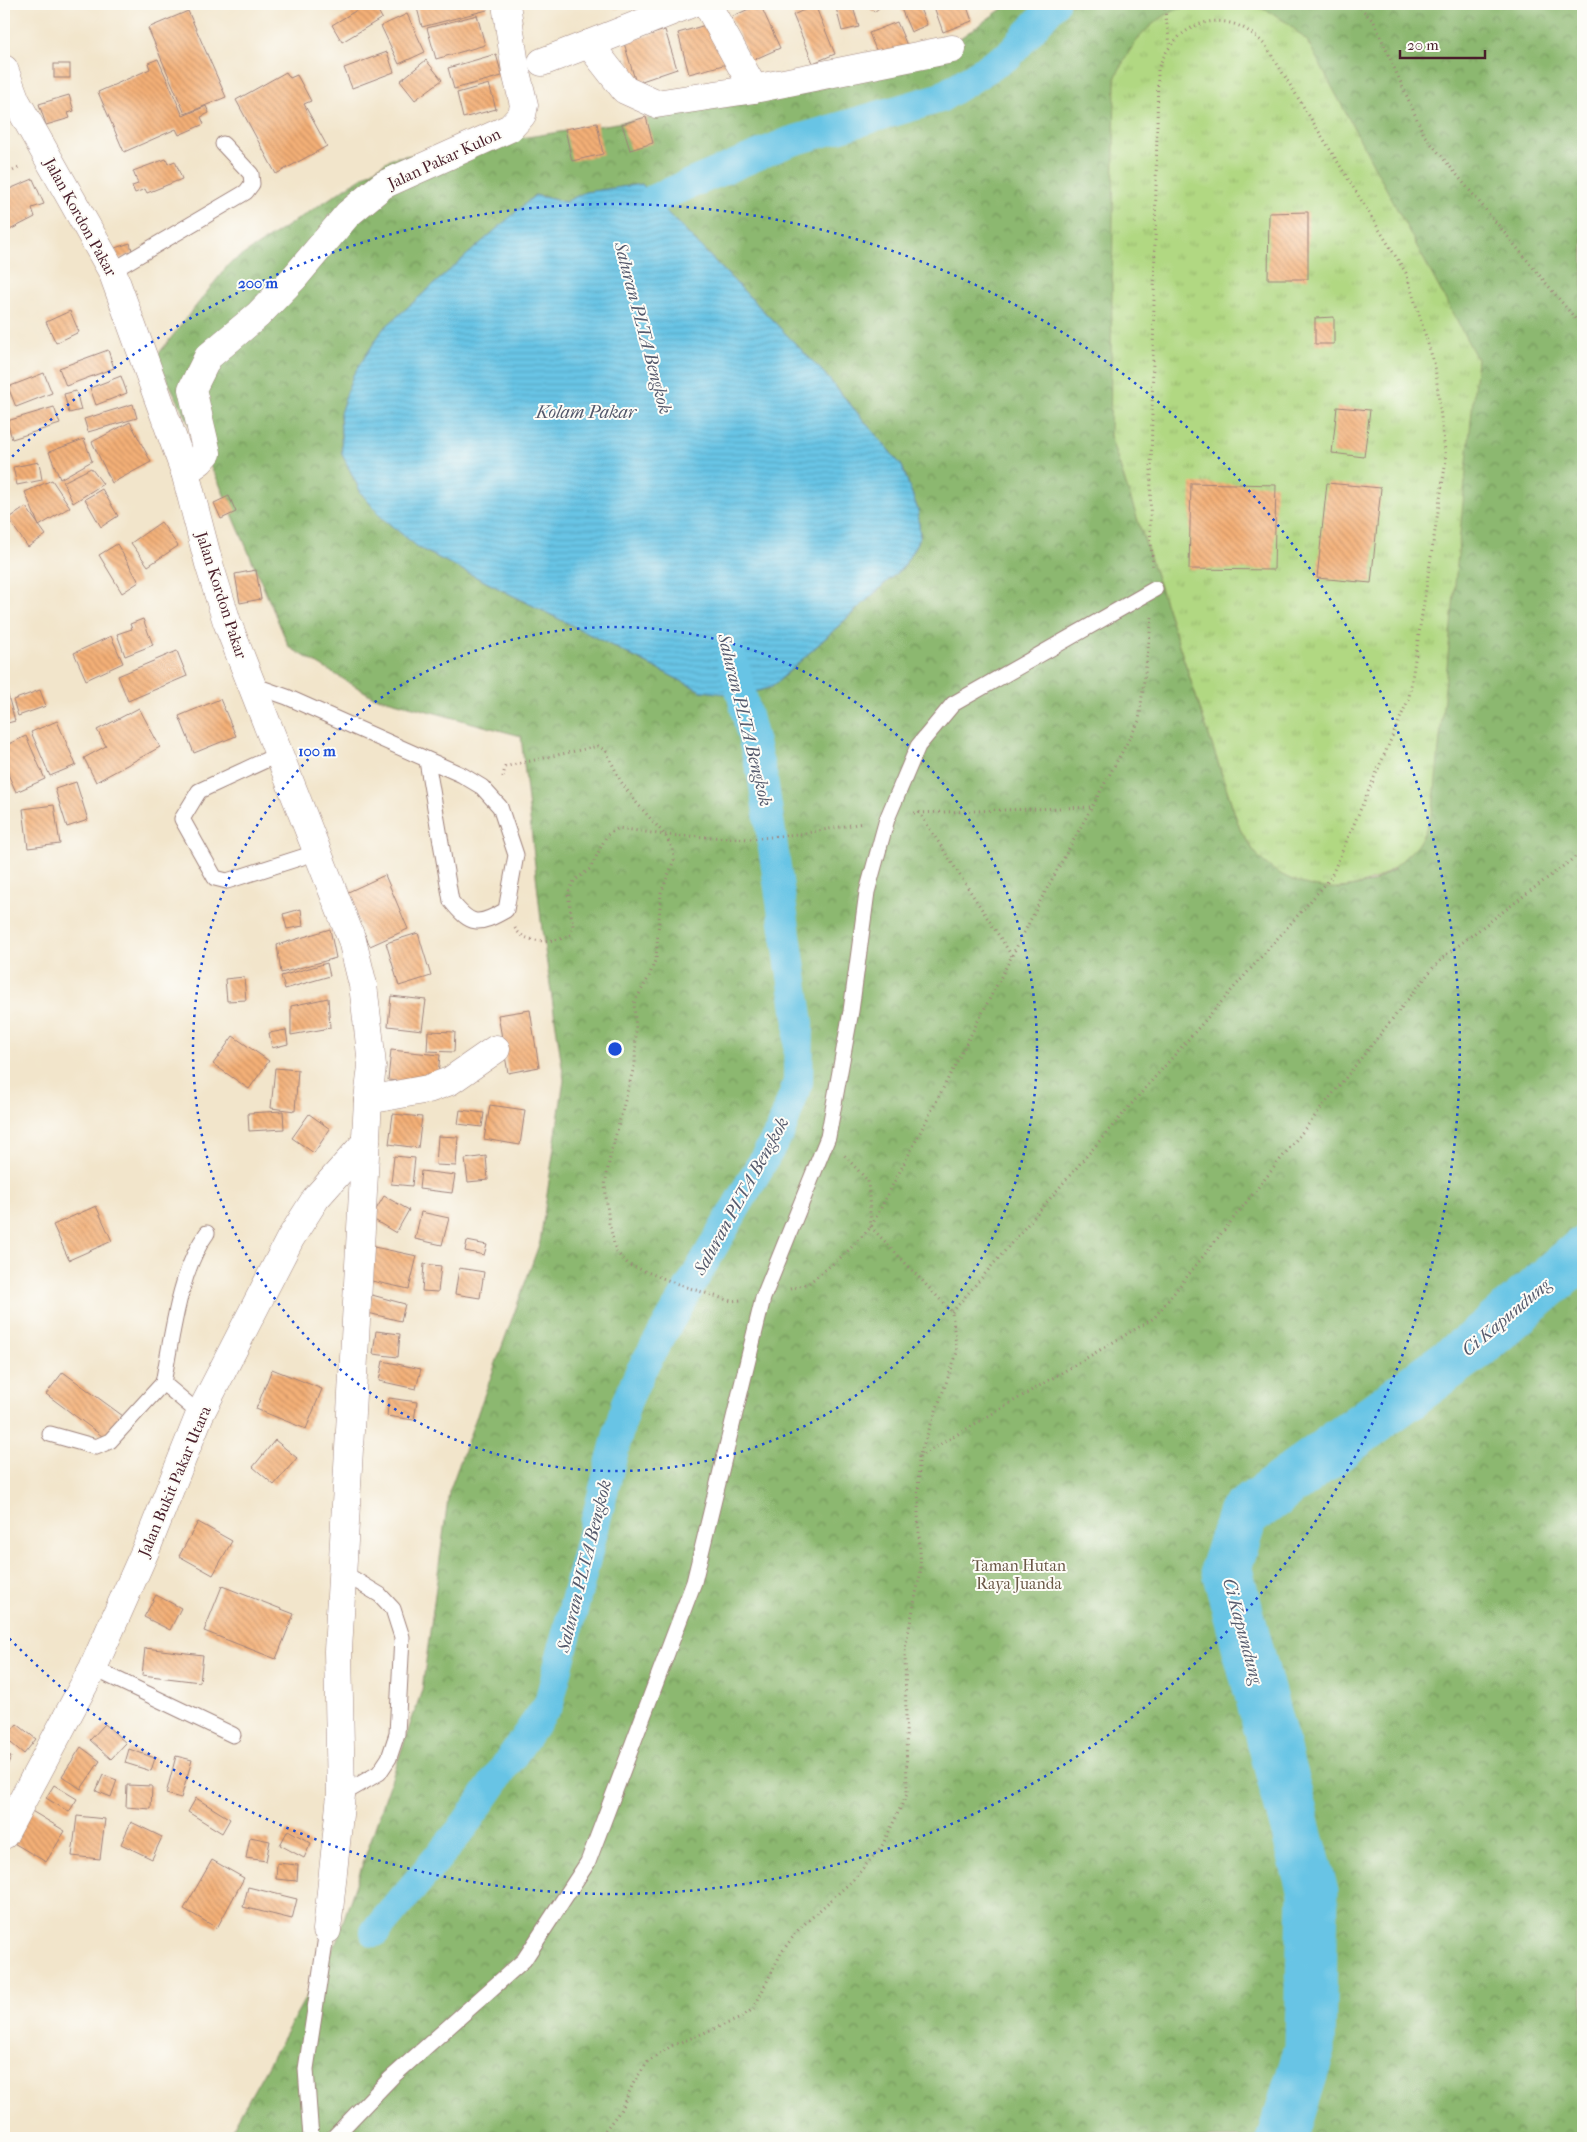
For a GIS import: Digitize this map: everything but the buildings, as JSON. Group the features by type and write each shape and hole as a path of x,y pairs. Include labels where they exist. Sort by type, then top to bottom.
{"street":[{"name":"Jalan Pakar Kulon","path":"185,472 200,462 207,453 192,389 208,357 258,315 294,278 348,214 383,186 510,128 522,115 524,105 516,72 506,4"},
{"path":"542,62 690,4"},
{"path":"707,4 754,89"},
{"path":"589,44 625,90 656,104 754,89 952,49"},
{"name":"Jalan Kordon Pakar","path":"4,68 16,101 112,271 185,472 209,564 227,622 352,940 363,985 372,1066 368,1100 338,1651 341,1795 327,1930"},
{"path":"368,1100 428,1089 450,1081 496,1049"},
{"name":"Jalan Bukit Pakar Utara","path":"4,1835 93,1668 146,1549 200,1414 290,1239 316,1198 366,1142"}],"lane":[{"path":"112,271 246,192 252,184 251,174 223,144"},
{"path":"332,2138 391,2078 524,1960 588,1862 694,1582 763,1298 828,1137 851,1011 867,892 887,819 918,746 952,704 1155,589"},
{"path":"253,685 287,697 462,775 482,787 500,807 516,855 506,910 481,922 464,916 451,901 427,761"},
{"path":"279,754 199,792 182,819 215,878 227,881 318,852"},
{"path":"50,1434 96,1447 110,1441 163,1383 188,1270 197,1247 207,1233"},
{"path":"163,1383 200,1414"},
{"path":"341,1795 379,1773 389,1758 397,1734 402,1637 393,1609 380,1595 342,1572"},
{"path":"93,1668 233,1735"},
{"path":"311,2138 306,2069 327,1930"}],"path":[{"path":"1164,4 1170,44"},
{"path":"1356,4 1374,22 1424,135 1583,328"},
{"path":"500,807 505,767 598,746 606,751 620,780 634,800 665,835 673,849 674,860 661,894 656,958 649,977 634,1002 636,1031 635,1063 610,1157 605,1185 609,1224 616,1252 629,1265 683,1286 731,1300 763,1298 809,1283 846,1253 871,1226 1012,956 1139,721 1155,589 1150,528 1158,69 1163,55 1170,44 1180,34 1192,27 1217,21 1241,26 1260,38 1406,273 1435,366 1446,460 1409,698 1330,879 1147,1086 952,1312"},
{"path":"1012,956 918,812 1092,807"},
{"path":"506,910 517,932 535,940 565,938 571,934 573,926 568,893 574,881 590,869 606,835 619,828 665,835 752,839 806,834"},
{"path":"919,1457 1154,1318 1433,968 1447,954 1583,851"},
{"path":"599,2138 620,2111 635,2080 648,2062 671,2046 741,2018 754,2008 781,1953 795,1935 859,1872 882,1846 906,1794 905,1649 921,1569 918,1514 919,1457 957,1353 952,1312 871,1226 868,1181 828,1137"}],"green space":[{"name":"Taman Hutan Raya Juanda","path":"1009,4 1196,4 1186,6 1110,436 1240,829 1254,851 1339,889 1371,883 1394,869 1265,8 1248,4 1583,4 1583,2138 227,2138 335,1945 422,1690 449,1492 540,1242 564,1080 542,930 521,736 372,696 289,647 219,483 156,357 229,264 392,158 798,95 936,55","holes":["642,184 654,199 823,372 902,466 918,510 920,537 904,566 772,687 701,691 419,548 382,518 361,493 342,454 340,413 534,195 565,202"]},
{"path":"1196,4 1231,4 1257,7 1281,18 1308,42 1477,359 1433,810 1418,844 1392,869 1360,885 1343,888 1325,888 1308,885 1274,870 1259,857 1240,829 1110,436 1115,79 1129,53 1146,31 1168,14"}],"water":[{"name":"Kolam Pakar","path":"642,184 654,199 823,372 902,466 918,510 920,537 904,566 772,687 742,696 701,691 419,548 382,518 361,493 342,454 340,413 353,375 383,329 535,195 565,202 585,192"}],"waterway":[{"path":"654,199 789,142 940,98 1009,55 1054,4"},
{"name":"Saluran PLTA Bengkok","path":"375,1932 461,1830 549,1703 626,1403 640,1372 781,1130 798,1082 799,1023 763,779 732,657"},
{"name":"Ci Kapundung","path":"1282,2138 1310,2049 1313,1892 1226,1567 1243,1515 1475,1345 1583,1253"}]}
